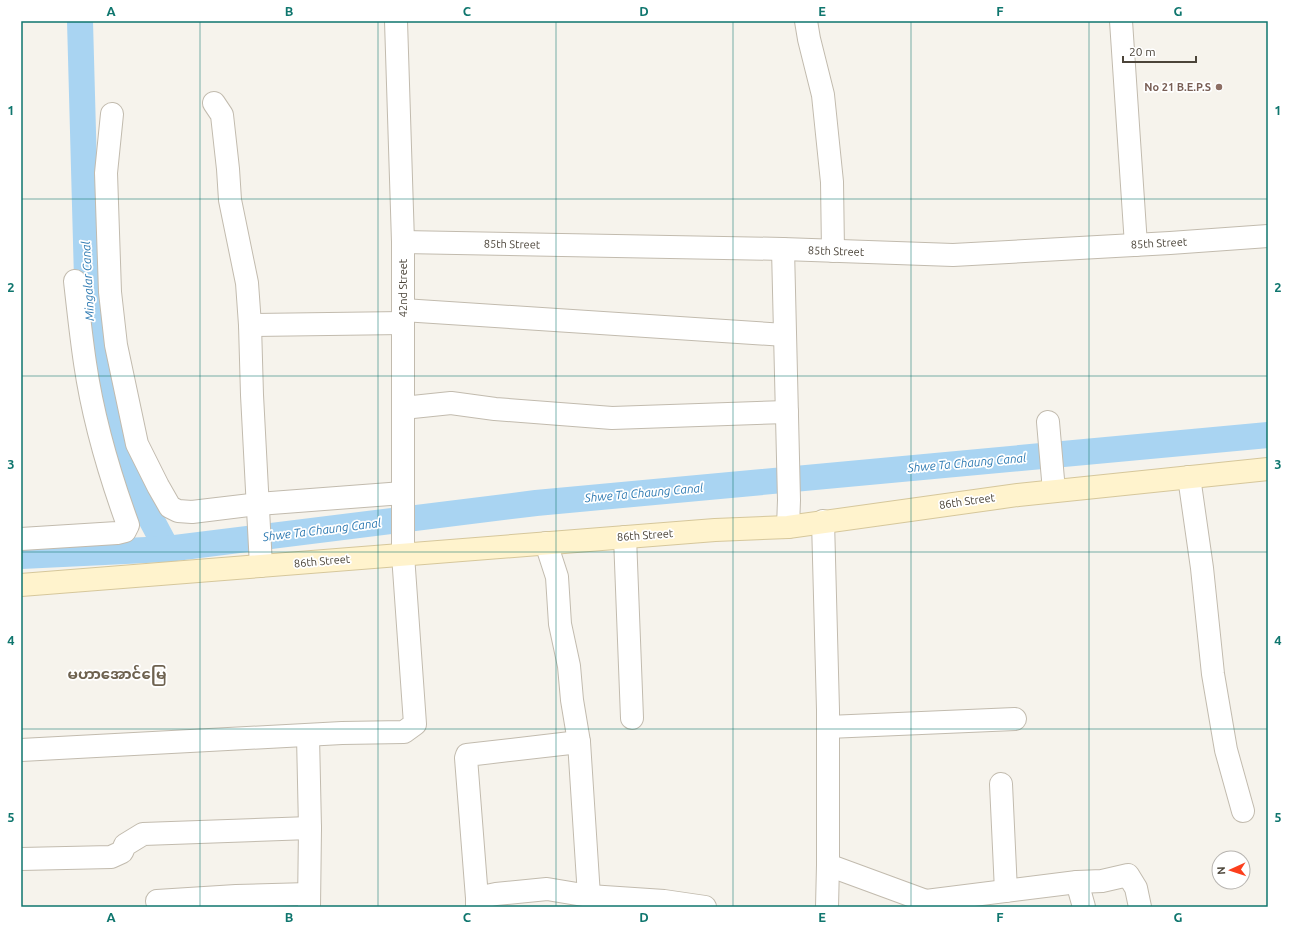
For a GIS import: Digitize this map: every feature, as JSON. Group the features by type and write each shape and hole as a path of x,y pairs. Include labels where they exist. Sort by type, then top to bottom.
{"main road":[{"name":"86th Street","path":"21,585 261,557 403,545 546,543 715,530 788,527 1018,494 1268,469"}],"street":[{"name":"42nd Street","path":"308,736 404,732 415,724 403,545 403,242 396,21"},
{"path":"806,21 823,94 832,182 833,251"},
{"path":"1121,21 1136,244"},
{"path":"214,103 222,115 230,200 247,283 261,557"},
{"path":"112,114 106,173 110,292 116,345 138,444 170,507 178,511 209,511 403,496"},
{"name":"85th Street","path":"403,242 783,249 953,255 1268,236"},
{"path":"783,249 789,471 788,527"},
{"path":"21,539 116,533 125,531 128,525 119,501 100,432 85,364 75,281"},
{"path":"250,325 403,316 785,335"},
{"path":"403,408 452,403 495,409 612,418 787,412"},
{"path":"1049,431 1054,491"},
{"path":"1189,477 1202,568 1213,674 1226,750 1243,811"},
{"path":"823,521 828,727 827,907"},
{"path":"625,537 632,718"},
{"path":"546,543 557,577 560,624 569,666 572,700 579,742 589,896"},
{"path":"828,727 1016,720"},
{"path":"21,750 308,736 310,828 309,901 236,896 156,901"},
{"path":"579,742 468,755 466,758 477,902 496,894 547,889 589,896 664,901 705,907"},
{"path":"1001,784 1006,891"},
{"path":"21,859 111,857 122,852 125,845 143,834 310,828"},
{"path":"828,865 928,904 1006,891 1077,882 1102,881 1128,875 1136,888 1140,907"},
{"path":"1077,882 1084,907"}],"waterway":[{"name":"Mingalar Canal","path":"80,21 88,316 117,455 167,549"},
{"name":"Shwe Ta Chaung Canal","path":"21,556 167,549 536,503 1268,435"}],"place":[{"name":"No 21 B.E.P.S","path":"1219,87"}],"district":[{"name":"မဟာအောင်မြေ","path":"117,674"}]}
